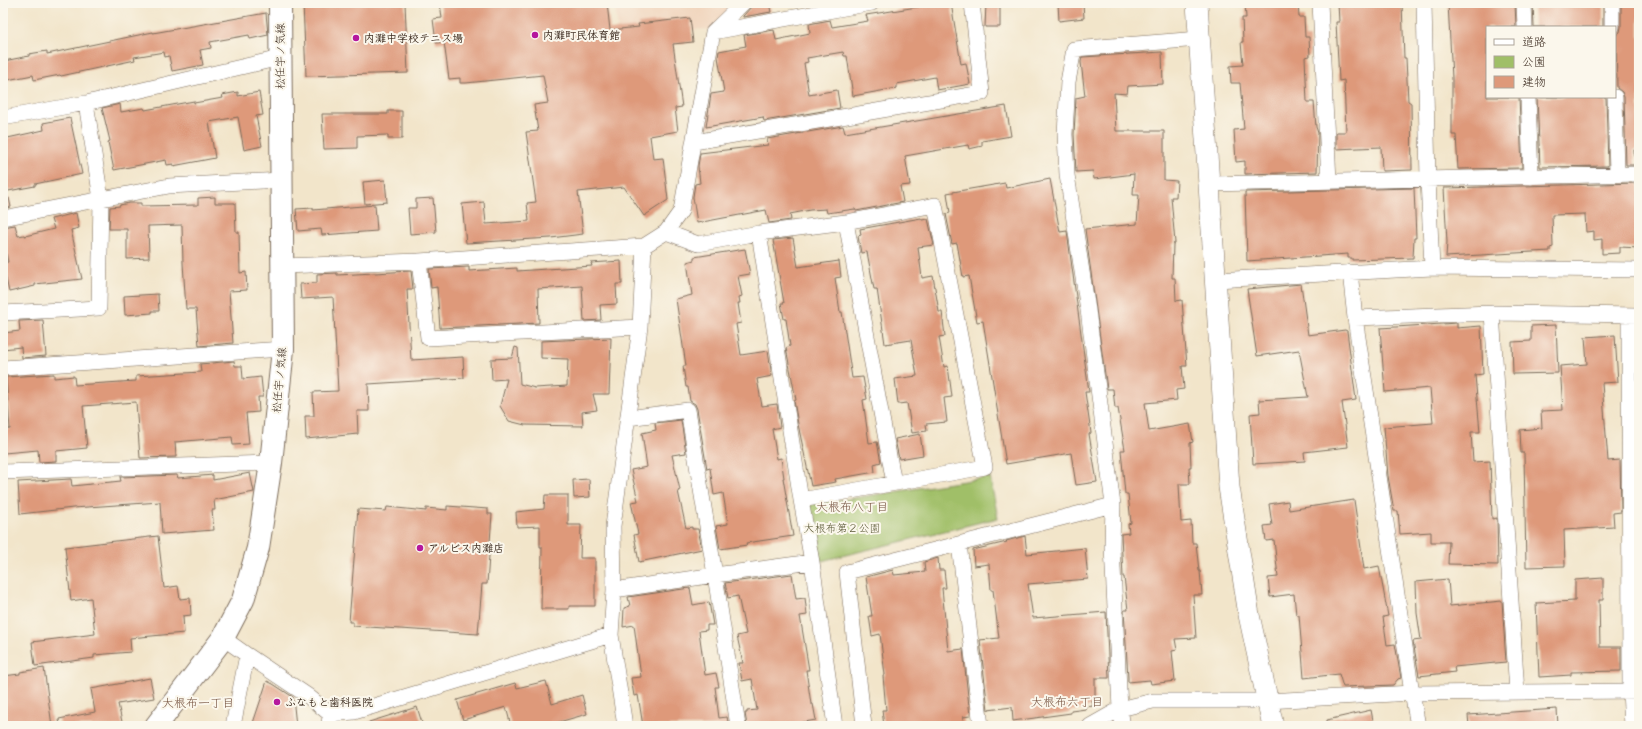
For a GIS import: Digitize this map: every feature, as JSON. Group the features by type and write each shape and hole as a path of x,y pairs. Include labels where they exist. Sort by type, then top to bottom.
{"main road":[{"name":"松任宇ノ気線","path":"156,726 223,638 243,600 258,548 271,463 283,348 280,3"}],"street":[{"path":"283,266 419,261 644,246 666,232 681,211 714,32 743,3"},
{"path":"714,32 872,3"},
{"path":"694,142 982,93 972,3"},
{"path":"1197,3 1229,487 1249,615 1273,726"},
{"path":"1320,3 1329,182"},
{"path":"1424,3 1428,179 1432,268"},
{"path":"1524,3 1525,26"},
{"path":"1612,3 1612,26"},
{"path":"1123,726 1120,709 1112,547 1114,505 1088,310 1067,176 1065,134 1068,82 1074,49 1199,38"},
{"path":"3,118 86,103 280,58"},
{"path":"1528,98 1531,177"},
{"path":"1615,98 1617,174"},
{"path":"3,313 99,308 101,199 86,103"},
{"path":"1209,184 1639,174"},
{"path":"3,218 169,186 281,180"},
{"path":"666,232 698,244 760,233 846,222 934,205 985,467 801,500"},
{"path":"846,222 894,483"},
{"path":"760,233 812,562 835,726"},
{"path":"625,726 611,635 614,590 613,526 616,494 640,327 644,246"},
{"path":"419,261 428,338 640,327"},
{"path":"1216,280 1432,268 1639,270"},
{"path":"1350,272 1355,318 1418,726"},
{"path":"1355,318 1492,313 1634,315 1635,691 1632,726"},
{"path":"1492,313 1517,692"},
{"path":"3,368 283,348"},
{"path":"628,418 688,410 738,726"},
{"path":"3,472 271,463"},
{"path":"864,726 847,572 1114,505"},
{"path":"959,544 981,726"},
{"path":"614,590 812,562"},
{"path":"223,638 308,696 330,720 611,635"},
{"path":"233,726 247,655"},
{"path":"1090,726 1120,709 1153,701 1267,701 1412,693 1635,691"}],"shaded area":[{"path":"615,3 740,3 714,29 618,32"}],"green space":[{"name":"大根布第２公園","path":"990,477 998,518 817,562 809,505"}],"building":[{"name":"内灘中学校テニス場","path":"303,3 405,3 408,73 306,76"},
{"path":"440,3 607,3 610,30 639,27 638,24 690,18 693,42 673,44 682,107 675,108 678,131 650,136 653,159 663,158 668,200 644,216 624,187 578,192 583,234 551,238 466,243 462,204 484,202 486,224 529,221 527,203 536,202 526,132 538,131 534,105 548,103 543,75 466,83 460,83 460,78 449,79 444,42 436,43 433,19 442,18"},
{"path":"752,3 769,3 771,12 743,17 752,6"},
{"path":"929,3 951,3 961,64 966,63 970,84 937,90 935,77 897,84 897,88 853,96 847,56 844,56 843,52 807,58 808,62 804,63 809,95 837,90 840,108 764,121 763,117 706,127 711,94 724,92 718,57 719,51 746,46 744,35 774,30 776,40 810,33 809,24 830,20 832,27 868,21 866,15 930,5"},
{"path":"986,3 1000,3 1000,27 985,27"},
{"path":"1058,3 1083,3 1084,18 1059,21"},
{"path":"1245,3 1298,3 1299,17 1304,17 1305,37 1309,37 1310,56 1305,57 1307,102 1314,102 1316,127 1318,133 1317,172 1245,174 1245,161 1236,162 1234,130 1244,129 1240,83 1231,83 1230,66 1243,65 1241,42 1243,42 1242,18 1246,18"},
{"path":"1338,3 1402,3 1404,58 1406,58 1408,101 1411,103 1412,170 1382,171 1381,147 1336,149 1336,132 1346,132 1344,80 1339,81 1336,22 1339,22"},
{"path":"1448,3 1515,3 1516,26 1486,26 1486,98 1519,98 1522,168 1458,169 1456,135 1452,135 1452,78"},
{"path":"1533,3 1603,3 1603,26 1534,26"},
{"path":"1621,3 1639,3 1639,149 1634,150 1635,165 1626,165 1624,97 1622,92 1617,88 1616,35 1620,32 1621,27"},
{"path":"266,13 268,35 250,39 249,35 210,42 211,48 200,50 203,65 172,71 169,56 165,57 164,52 134,57 135,60 61,76 34,80 33,75 7,80 4,61 29,56 29,54 47,51 47,54 153,32"},
{"path":"1162,52 1163,84 1128,86 1127,94 1114,93 1116,131 1164,131 1164,180 1177,181 1176,197 1171,197 1175,243 1173,244 1172,278 1175,278 1176,301 1182,300 1187,366 1182,366 1184,389 1176,390 1177,400 1145,403 1149,431 1190,424 1193,442 1190,443 1190,484 1179,484 1181,522 1191,521 1192,543 1196,543 1202,595 1193,595 1196,638 1175,639 1177,650 1172,651 1175,681 1151,684 1150,680 1128,682 1124,610 1128,610 1123,577 1121,534 1129,533 1128,524 1131,523 1128,494 1125,494 1121,450 1125,450 1118,408 1115,408 1113,389 1107,389 1085,229 1137,224 1139,195 1133,195 1134,174 1094,179 1093,171 1076,172 1074,134 1076,98 1085,96 1081,62 1082,57"},
{"path":"238,92 238,96 259,92 263,115 256,116 262,146 244,150 238,117 209,122 215,158 173,166 173,164 167,165 166,160 114,170 108,142 110,141 102,108 120,104 121,112 144,108 145,110 194,101 194,103 223,98 222,95"},
{"path":"1537,98 1606,98 1608,166 1540,167"},
{"path":"1006,106 1011,136 982,141 982,146 969,149 968,145 905,156 910,185 900,186 903,202 856,211 855,209 827,213 826,209 810,210 790,214 791,220 769,223 766,210 697,223 693,197 695,184 700,183 698,166 700,153 768,145 767,139 843,126 845,133"},
{"path":"388,111 402,111 402,139 388,139 388,135 357,136 357,148 324,149 322,114 388,114"},
{"path":"70,118 82,174 35,184 35,186 3,192 3,139 44,130 43,123"},
{"path":"1050,179 1060,232 1067,231 1089,392 1085,392 1091,433 1089,434 1097,482 1076,485 1071,453 1006,464 983,321 977,322 969,276 963,277 957,243 952,244 946,214 950,213 947,193 1005,183 1006,188"},
{"path":"385,180 387,202 365,204 363,182"},
{"path":"1639,183 1639,248 1620,247 1620,253 1602,254 1602,239 1594,240 1594,231 1586,232 1585,214 1552,215 1553,247 1550,248 1550,251 1446,257 1447,242 1444,188"},
{"path":"1414,188 1416,238 1414,238 1413,258 1352,260 1352,258 1348,258 1348,254 1247,261 1245,192"},
{"path":"215,197 215,203 235,203 236,232 239,232 240,273 246,272 247,290 229,291 233,343 199,346 196,309 186,309 182,225 148,226 149,258 127,259 127,229 109,229 110,207 129,203 141,203 141,206 198,205 198,198"},
{"path":"9,198 11,207 3,209 3,199"},
{"path":"433,198 436,232 410,234 408,208 416,208 416,199"},
{"path":"375,205 377,231 322,235 321,229 298,231 296,209 313,208 313,210"},
{"path":"76,213 79,228 71,230 82,279 35,284 35,286 9,292 3,265 3,263 8,262 3,239 3,227 15,225 18,236 25,236 54,229 51,219"},
{"path":"921,218 922,220 928,219 934,245 918,247 922,278 933,276 939,312 942,312 945,336 939,337 944,367 948,366 952,397 944,398 947,422 926,424 927,431 912,433 907,403 898,404 895,379 917,376 911,340 885,344 877,289 874,289 867,252 861,253 858,236 861,235 860,229"},
{"path":"793,238 798,267 839,261 841,277 835,278 840,312 842,312 852,378 863,377 867,399 863,400 869,443 877,442 881,462 874,464 875,472 835,479 836,482 811,486 794,401 796,400 786,348 790,346 786,319 784,319 781,303 784,303 773,240"},
{"path":"745,249 750,274 738,276 742,296 739,297 740,303 738,303 741,323 736,324 741,355 768,351 772,376 757,379 762,406 777,404 780,427 772,429 777,459 781,458 793,536 746,543 747,545 720,549 716,526 728,524 723,493 714,495 710,468 707,469 697,409 695,404 690,401 688,387 686,387 683,366 686,366 676,299 692,295 687,262 694,260 694,257"},
{"path":"621,261 622,284 616,284 617,304 600,305 601,320 584,321 582,286 538,289 539,323 440,328 437,287 431,288 429,269 469,267 469,271 517,268 517,271 592,266 591,263"},
{"path":"411,271 413,289 407,289 411,360 463,357 464,378 368,384 369,411 357,411 358,434 306,439 305,416 314,416 313,392 338,391 333,297 301,299 300,284 317,283 317,274 337,273 337,275"},
{"path":"1301,284 1308,335 1347,331 1356,400 1342,402 1348,447 1304,452 1305,461 1253,464 1250,414 1260,413 1259,400 1308,397 1299,350 1257,356 1247,289"},
{"path":"158,294 159,311 125,315 124,296"},
{"path":"43,320 46,356 22,358 21,347 3,349 3,333 20,331 19,321"},
{"path":"1457,323 1457,328 1481,326 1483,374 1475,375 1480,432 1471,432 1473,462 1490,461 1492,519 1497,518 1498,565 1448,564 1449,542 1431,542 1431,532 1400,534 1398,511 1394,511 1388,476 1384,427 1433,423 1430,388 1385,392 1380,328"},
{"path":"1556,325 1558,373 1513,374 1512,342 1531,341 1531,326"},
{"path":"1615,335 1618,382 1602,383 1608,461 1620,460 1621,512 1613,513 1614,527 1564,530 1565,566 1526,567 1524,453 1521,453 1520,430 1542,428 1541,411 1563,410 1560,366 1587,364 1585,337"},
{"path":"611,338 609,394 593,394 597,410 582,412 583,426 525,425 509,421 500,406 507,379 492,380 491,359 512,358 515,347 518,348 520,384 535,388 567,386 568,359 541,358 541,341"},
{"path":"234,361 235,366 242,366 243,379 261,377 263,397 258,397 259,412 246,413 249,444 233,445 232,437 175,442 176,457 140,458 136,402 83,406 87,448 56,451 56,461 39,462 38,450 4,453 3,430 10,429 6,377 54,374 54,378 74,376 75,385 136,381 136,376 201,372 200,364"},
{"path":"681,420 686,453 672,455 680,490 678,491 686,528 692,527 692,529 698,529 702,549 639,562 634,535 638,534 631,502 638,501 631,470 647,467 642,433 656,430 655,423"},
{"path":"920,434 923,455 899,459 895,439"},
{"path":"250,473 254,492 214,500 215,510 212,510 214,530 162,534 160,502 73,508 20,514 18,482 71,479 72,486 121,481 120,477 177,475 178,478 213,475 213,480"},
{"path":"589,479 590,497 574,498 573,480"},
{"path":"545,495 568,495 568,525 581,525 580,558 595,558 595,606 569,606 569,609 541,609 542,547 540,547 540,526 517,527 516,512 544,509"},
{"path":"1354,500 1364,569 1379,566 1388,616 1383,617 1387,645 1395,644 1401,678 1398,679 1393,685 1343,687 1339,674 1304,678 1299,615 1296,615 1294,594 1270,597 1268,578 1278,577 1274,540 1266,541 1264,526 1272,525 1269,504 1288,501 1289,510"},
{"name":"アルビス内灘店","path":"447,506 488,509 488,514 492,514 487,584 482,584 478,634 353,626 353,622 349,622 358,509 386,511 387,507 426,511 426,508 447,510"},
{"path":"158,536 164,588 178,586 180,599 190,598 191,615 183,616 184,633 130,638 131,652 94,655 94,658 35,666 32,642 95,634 91,598 71,601 65,547"},
{"path":"1025,536 1027,554 1085,548 1088,579 1028,584 1033,618 1106,612 1109,678 1095,678 1095,700 1092,701 1093,706 1086,707 1086,709 1071,711 1071,713 1013,721 1012,707 988,710 980,640 999,638 993,590 991,590 989,564 974,566 973,550"},
{"path":"938,558 939,570 944,570 946,588 942,588 948,651 963,649 970,716 963,717 964,726 884,726 882,710 886,710 883,676 885,675 880,634 872,636 869,616 872,616 866,577 893,570 894,575 925,572 924,562"},
{"path":"792,574 796,599 805,598 807,615 800,616 809,670 806,670 811,704 813,704 816,720 781,726 747,726 745,713 747,713 747,711 757,710 752,679 742,681 739,663 743,663 737,636 746,634 738,596 728,598 725,583"},
{"path":"1603,578 1603,600 1599,600 1600,647 1621,647 1621,671 1571,672 1571,675 1539,677 1536,603 1575,601 1575,580"},
{"path":"1448,579 1450,606 1502,601 1506,662 1454,667 1455,672 1419,676 1413,641 1421,640 1417,613 1416,582"},
{"path":"690,588 693,605 709,602 713,625 707,625 707,630 699,631 705,675 716,673 719,687 715,687 719,718 727,717 729,726 643,726 638,695 634,696 631,678 641,677 634,625 623,627 624,608 630,606 628,597"},
{"path":"44,668 52,726 3,726 3,676 20,674 20,672"},
{"path":"150,678 154,698 118,704 123,726 60,726 59,719 95,712 91,689"},
{"name":"ふなもと歯科医院","path":"267,681 293,697 296,726 252,726"},
{"path":"546,681 552,704 582,695 587,714 545,726 511,726 506,707 463,720 457,700 515,683 517,688"},
{"path":"417,707 423,726 369,726 369,722"},
{"path":"1557,709 1558,726 1469,726 1468,715"},
{"path":"1371,710 1374,726 1327,726 1327,720"}],"place":[{"name":"内灘町民体育館","path":"535,35"},
{"name":"内灘中学校テニス場","path":"356,38"},
{"name":"アルビス内灘店","path":"420,548"},
{"name":"ふなもと歯科医院","path":"277,702"}],"district":[{"name":"大根布八丁目","path":"852,507"},
{"name":"大根布六丁目","path":"1067,702"},
{"name":"大根布一丁目","path":"198,703"}]}
